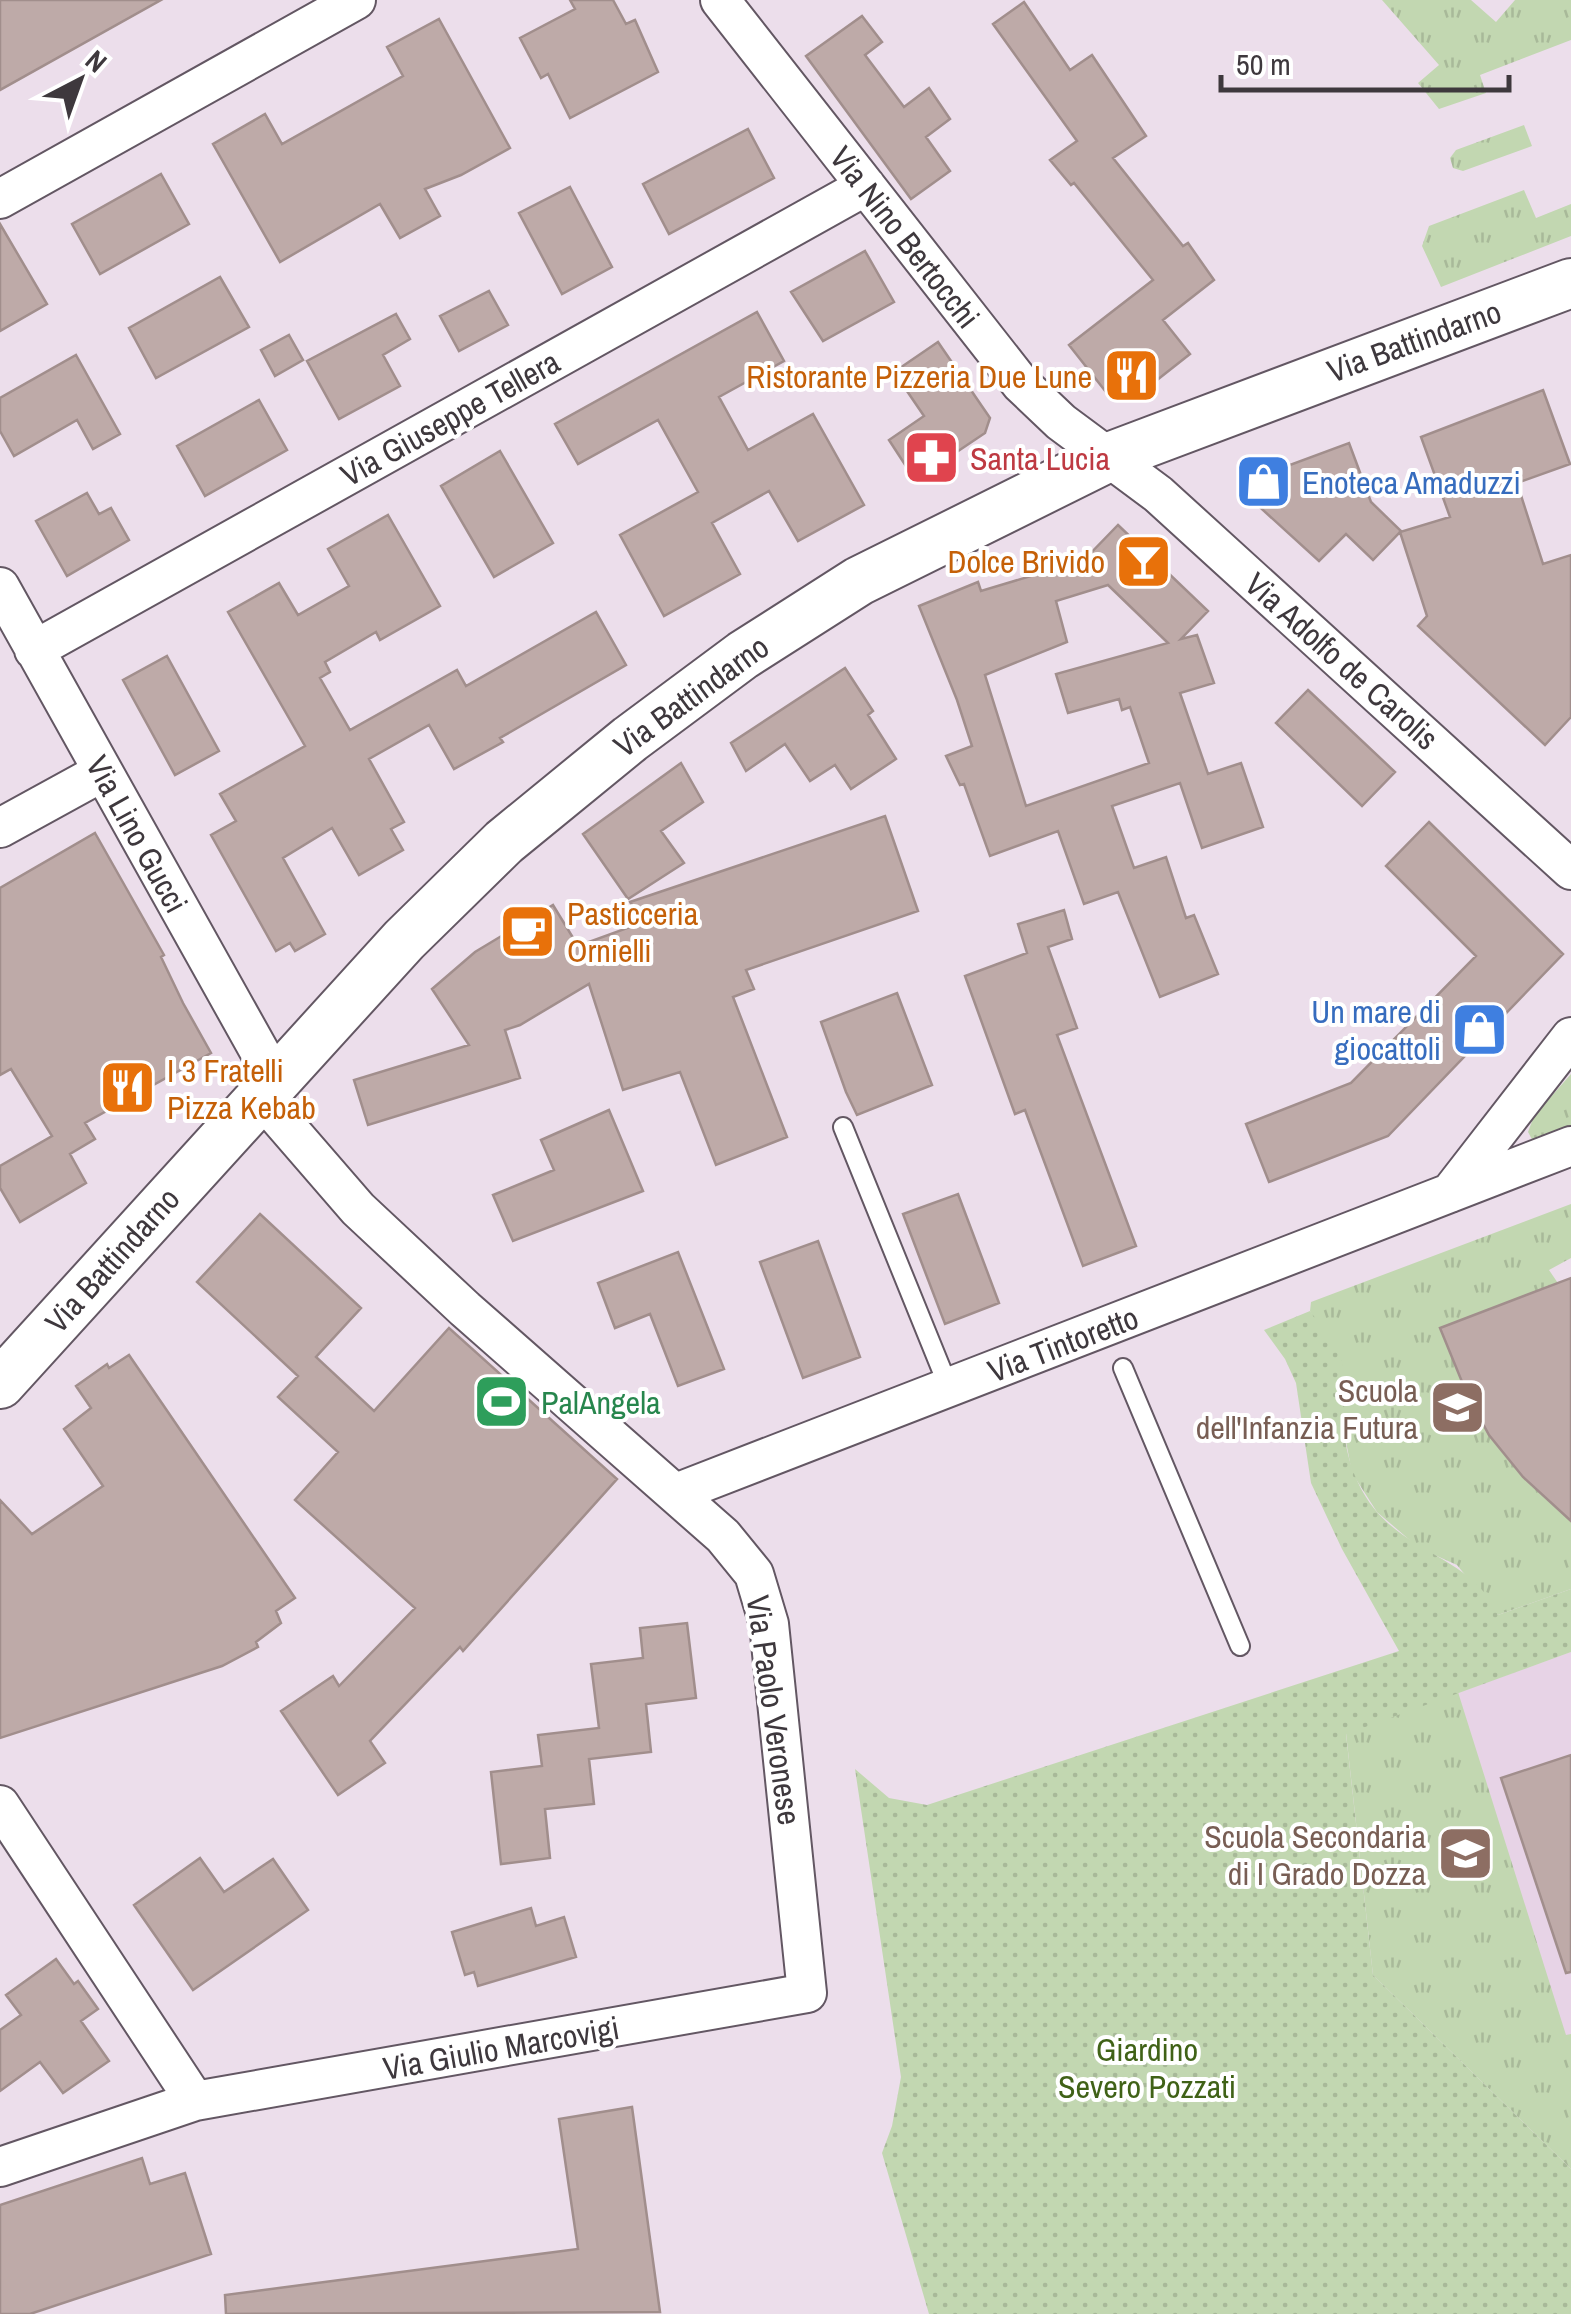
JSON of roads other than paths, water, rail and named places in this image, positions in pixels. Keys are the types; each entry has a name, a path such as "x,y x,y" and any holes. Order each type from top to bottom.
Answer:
{"street":[{"path":"0,199 356,0"},
{"name":"Via Nino Bertocchi","path":"720,0 1022,384 1061,422 1109,457"},
{"name":"Via Giuseppe Tellera","path":"34,650 866,186"},
{"name":"Via Battindarno","path":"0,1384 404,940 504,842 743,655 858,582 1109,457 1571,283"},
{"name":"Via Adolfo de Carolis","path":"1109,457 1158,494 1571,870"},
{"name":"Via Lino Gucci","path":"0,586 269,1089"},
{"path":"0,828 102,772"},
{"path":"1449,1195 1571,1036"},
{"name":"Via Paolo Veronese","path":"269,1089 358,1208 465,1309 676,1493 740,1554 754,1574 769,1624 807,1994"},
{"name":"Via Tintoretto","path":"676,1493 1571,1146"},
{"path":"0,1805 196,2101"},
{"name":"Via Giulio Marcovigi","path":"0,2167 196,2101 807,1994"}],"lane":[{"path":"843,1127 949,1388"},
{"path":"1123,1368 1240,1646"}],"place":[{"name":"Ristorante Pizzeria Due Lune","path":"1131,376"},
{"name":"Santa Lucia","path":"931,458"},
{"name":"Enoteca Amaduzzi","path":"1263,482"},
{"name":"Dolce Brivido","path":"1144,561"},
{"name":"Pasticceria Ornielli","path":"528,931"},
{"name":"Un mare di giocattoli","path":"1480,1029"},
{"name":"I 3 Fratelli Pizza Kebab","path":"128,1088"},
{"name":"PalAngela","path":"502,1402"},
{"name":"Scuola dell'Infanzia Futura","path":"1457,1408"},
{"name":"Scuola Secondaria di I Grado Dozza","path":"1465,1854"}],"park label":[{"name":"Giardino Severo Pozzati","path":"1147,2068"}]}
